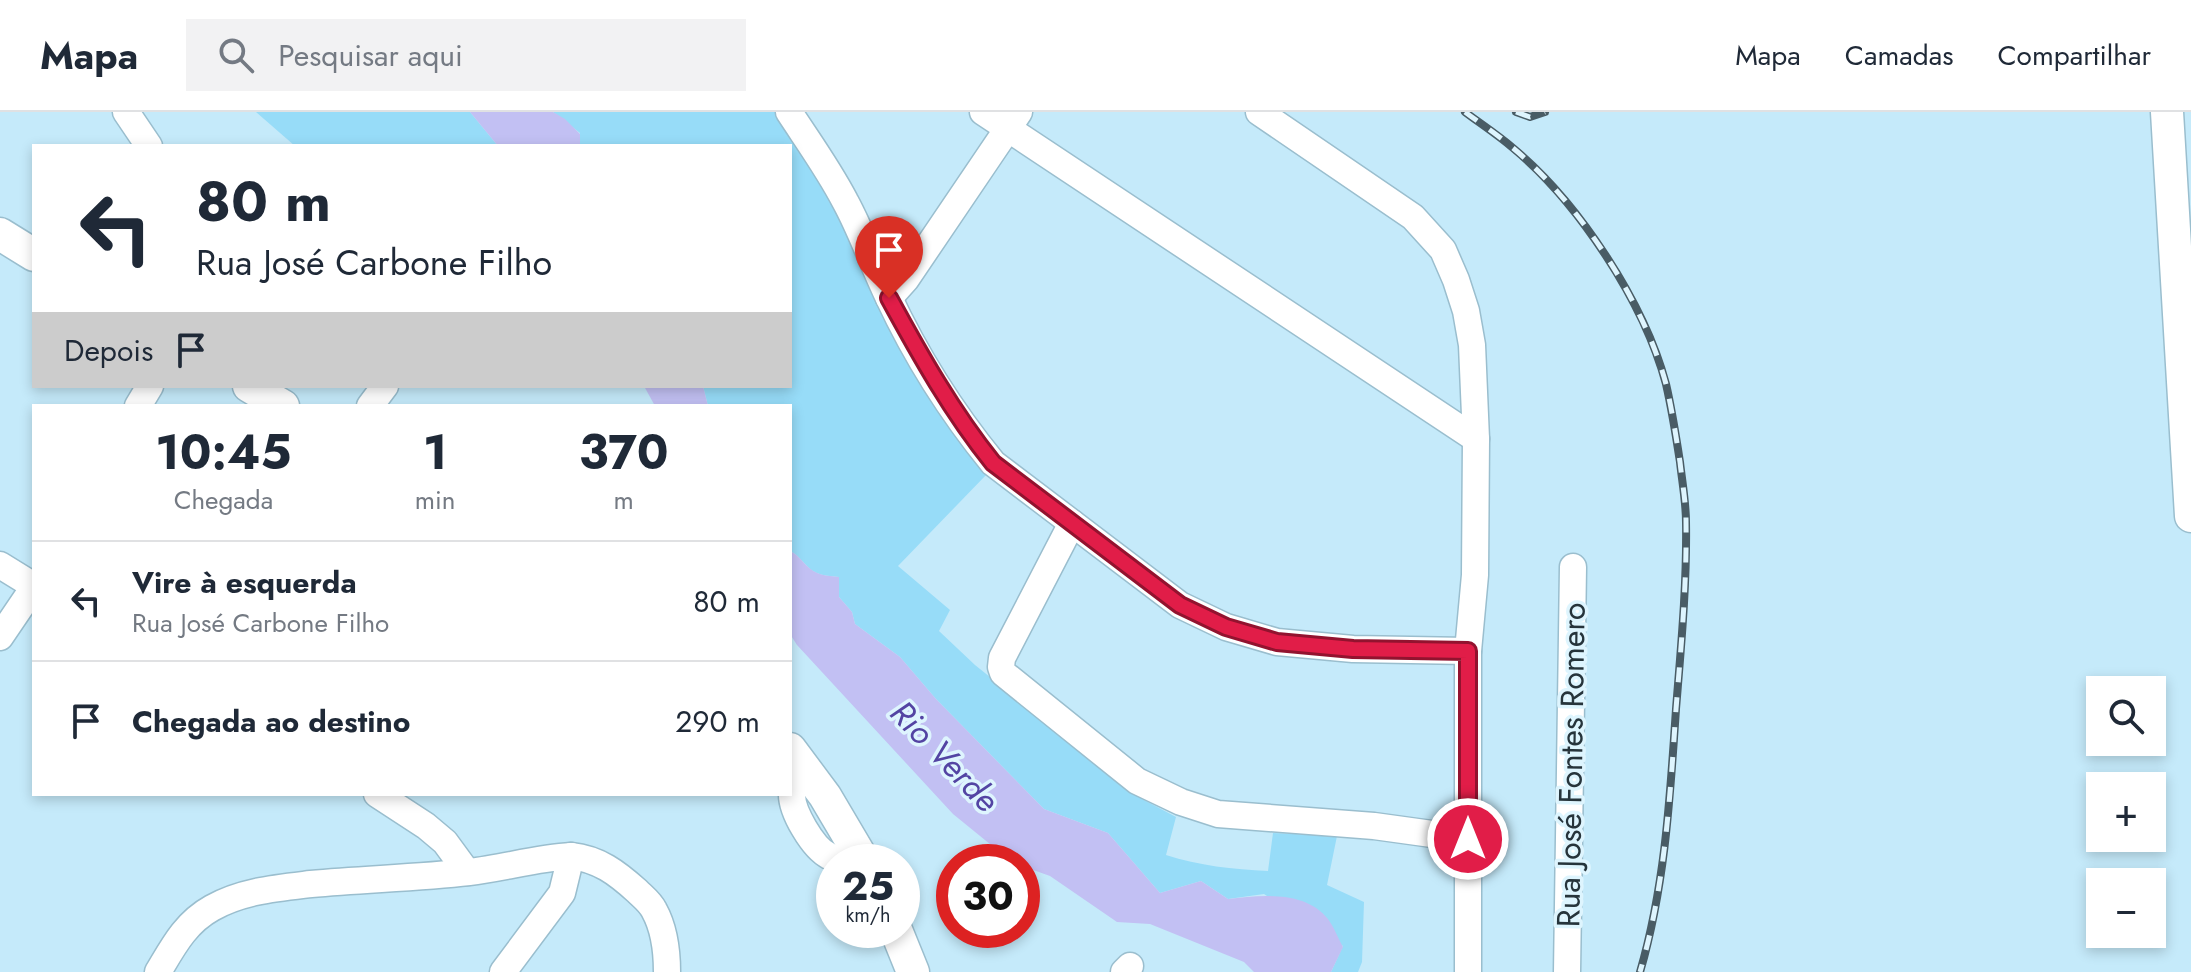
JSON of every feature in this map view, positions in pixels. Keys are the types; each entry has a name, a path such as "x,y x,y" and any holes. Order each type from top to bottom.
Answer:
{"main road":[{"path":"2167,112 2188,399 2191,516"},
{"path":"0,234 32,254"},
{"path":"252,388 280,404"},
{"path":"796,756 825,796 853,844"},
{"path":"903,948 913,972"}],"street":[{"path":"126,112 148,144"},
{"path":"789,112 843,197 889,298 928,368 970,434 993,463 1180,605 1226,627 1277,642 1353,649 1468,651"},
{"path":"983,112 1013,120 1476,439"},
{"path":"1259,112 1413,217 1443,250 1466,311 1472,345 1476,439 1475,575 1468,651 1468,972"},
{"path":"889,298 906,279 1013,120"},
{"path":"1072,523 1002,658 1001,667 1003,673 1137,781 1181,802 1218,814 1374,826 1468,839"},
{"path":"0,565 32,586"},
{"name":"Rua José Fontes Romero","path":"1568,970 1573,567"},
{"path":"0,637 32,590"},
{"path":"796,756 793,805 816,844"},
{"path":"380,796 445,842 467,872"},
{"path":"503,972 562,893 571,856"},
{"path":"158,972 190,923 213,907 251,892 467,872 571,856 603,864 653,906 663,934 667,972"}],"shaded area":[{"path":"256,112 470,112 496,144 293,144"},
{"path":"553,112 780,112 987,474 898,566 950,610 939,631 975,665 1142,799 1176,817 1166,855 1216,866 1268,871 1273,833 1337,836 1327,885 1364,902 1362,962 1358,972 1331,972 1343,946 1264,894 1228,899 1201,881 1160,893 1108,833 1044,809 936,699 900,657 855,624 852,612 839,597 839,577 813,571 792,552 792,404 708,404 704,388 792,388 792,144 580,144 580,133"}],"water":[{"path":"470,112 553,112 580,134 580,144 496,144"},
{"path":"645,388 704,388 708,404 654,404"},
{"name":"Rio Verde","path":"792,552 813,571 839,577 839,597 852,612 855,624 900,657 936,699 1044,809 1108,833 1160,893 1201,881 1228,899 1254,896 1295,899 1307,903 1328,919 1343,947 1331,972 1254,972 1244,962 1150,924 1117,922 1050,876 1040,872 1040,844 990,844 953,814 792,637"}],"railway":[{"path":"1465,112 1538,171 1585,225 1642,320 1666,384 1685,507 1685,592 1665,842 1655,907 1640,972"},
{"path":"1516,112 1530,117 1545,112"}],"route":[{"path":"889,298 928,368 970,434 993,463 1180,605 1226,627 1277,642 1353,649 1468,651 1468,839"}]}
